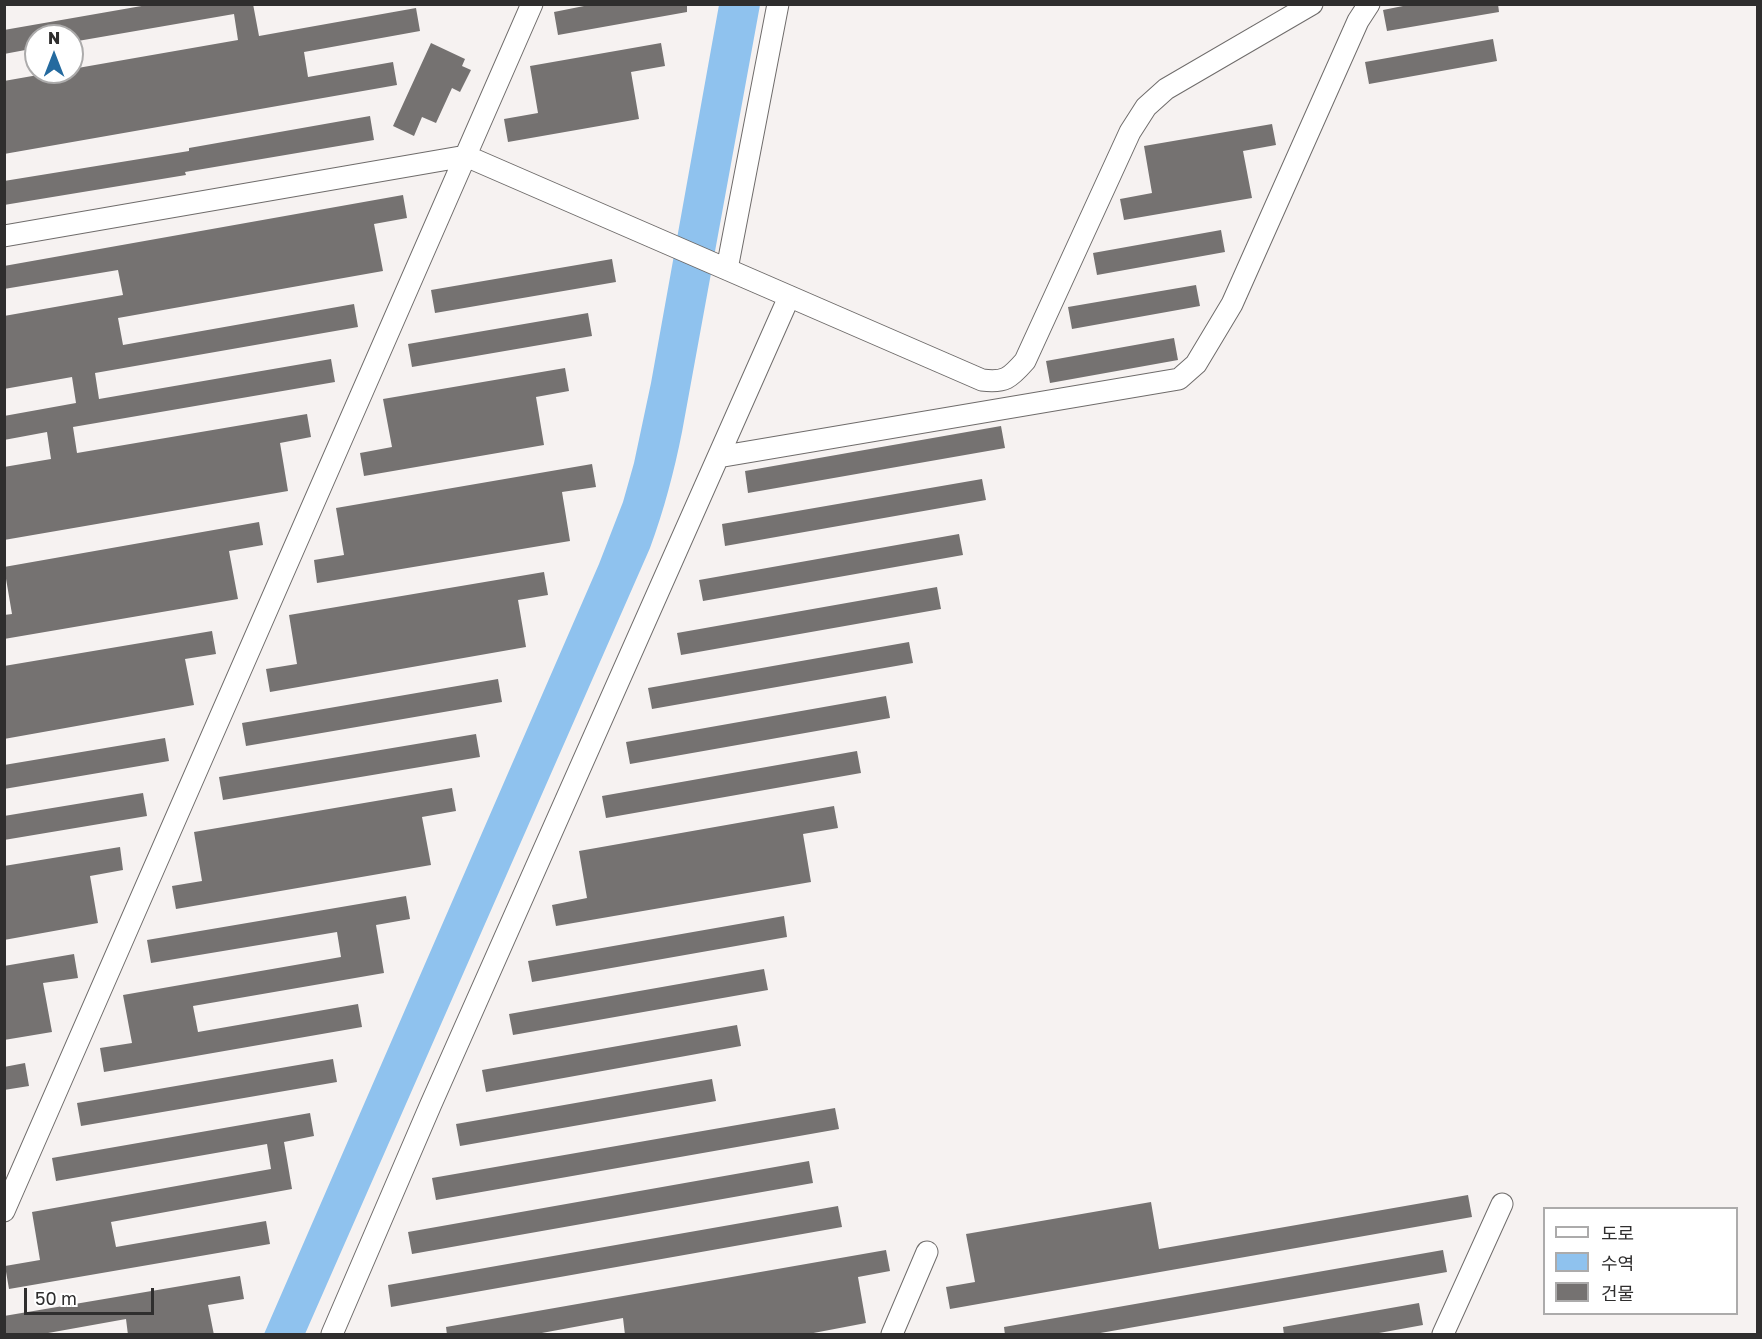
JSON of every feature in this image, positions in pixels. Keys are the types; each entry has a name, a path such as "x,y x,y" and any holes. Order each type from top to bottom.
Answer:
{"lane":[{"path":"4,1211 532,4"},
{"path":"721,266 778,4"},
{"path":"4,236 466,156 982,380 999,382 1012,376 1025,361 1130,132 1146,107 1166,89 1312,4"},
{"path":"718,457 1179,379 1196,364 1232,304 1358,21 1369,4"},
{"path":"332,1335 436,1093 789,297"},
{"path":"1443,1335 1502,1204"},
{"path":"892,1335 927,1252"}],"water":[{"path":"719,5 760,5 682,432 676,462 655,534 305,1334 264,1334 599,564 623,502 651,383"}],"building":[{"path":"153,4 253,4 259,36 416,8 420,31 304,52 308,77 393,62 397,85 4,154 4,81 24,77 24,84 84,84 84,67 238,40 234,14 84,40 84,24 38,24"},
{"path":"594,4 687,4 687,12 558,35 554,12"},
{"path":"1413,4 1498,4 1499,12 1387,31 1383,10"},
{"path":"24,27 24,50 4,54 4,30"},
{"path":"1493,39 1497,61 1369,84 1365,62"},
{"path":"431,43 465,59 462,66 471,70 460,92 452,88 436,123 422,117 414,136 393,126"},
{"path":"661,43 665,66 631,72 639,119 508,142 504,119 538,113 530,66"},
{"path":"370,116 374,140 185,172 186,175 4,205 4,181 189,151 189,148"},
{"path":"1272,124 1276,145 1243,151 1252,198 1124,220 1120,199 1152,193 1144,146"},
{"path":"403,195 407,218 374,224 383,271 118,318 123,345 354,304 358,327 95,373 99,399 331,359 335,382 73,427 77,453 307,414 311,437 280,443 288,491 4,540 4,467 51,459 47,432 4,440 4,416 76,403 72,377 4,389 4,316 123,295 118,270 4,289 4,266"},
{"path":"1221,230 1225,252 1097,275 1093,253"},
{"path":"612,259 616,282 435,313 431,290"},
{"path":"1196,285 1200,306 1072,329 1068,307"},
{"path":"588,313 592,336 412,367 408,344"},
{"path":"1174,338 1178,360 1050,383 1046,361"},
{"path":"565,368 569,391 536,397 544,445 364,476 360,453 392,447 383,399"},
{"path":"1001,426 1005,448 748,493 745,471"},
{"path":"592,464 596,487 562,492 570,541 317,583 314,560 344,555 336,508"},
{"path":"982,479 986,500 725,546 722,524"},
{"path":"259,522 263,545 229,551 238,599 4,639 4,615 12,614 4,567"},
{"path":"959,534 963,555 703,601 699,580"},
{"path":"544,572 548,595 518,600 526,647 270,692 266,669 297,664 289,615"},
{"path":"937,587 941,609 681,655 677,633"},
{"path":"212,631 216,654 185,659 194,705 4,739 4,666"},
{"path":"909,642 913,663 652,709 648,688"},
{"path":"498,679 502,702 246,746 242,723"},
{"path":"886,696 890,718 630,764 626,742"},
{"path":"476,734 480,757 223,800 219,777"},
{"path":"165,738 169,761 4,789 4,765"},
{"path":"857,751 861,773 606,818 602,796"},
{"path":"452,788 456,811 422,817 431,865 176,909 172,886 202,881 194,832"},
{"path":"143,793 147,816 4,840 4,816"},
{"path":"834,806 838,828 803,834 811,882 556,926 552,905 587,898 579,851"},
{"path":"120,847 123,870 90,876 98,923 4,940 4,866"},
{"path":"406,896 410,919 376,925 384,973 193,1006 198,1032 358,1004 362,1027 104,1072 100,1048 132,1043 123,995 341,957 337,932 151,963 147,940"},
{"path":"784,916 787,937 532,982 528,961"},
{"path":"74,954 78,978 43,983 52,1032 4,1040 4,966"},
{"path":"764,969 768,990 513,1035 509,1014"},
{"path":"737,1025 741,1046 486,1092 482,1070"},
{"path":"333,1059 337,1082 81,1126 77,1103"},
{"path":"25,1063 29,1086 4,1090 4,1067"},
{"path":"712,1079 716,1101 460,1146 456,1124"},
{"path":"835,1108 839,1129 436,1200 432,1178"},
{"path":"310,1113 314,1136 284,1142 292,1189 111,1222 116,1247 266,1221 270,1244 9,1289 5,1266 40,1260 32,1212 271,1169 267,1144 56,1181 52,1158"},
{"path":"809,1161 813,1183 412,1254 408,1232"},
{"path":"1468,1195 1472,1217 950,1309 946,1287 975,1282 966,1234 1151,1202 1159,1249"},
{"path":"838,1206 842,1227 391,1307 388,1285"},
{"path":"886,1250 890,1271 858,1277 866,1323 803,1335 625,1335 623,1318 531,1335 447,1335 446,1327"},
{"path":"1443,1250 1447,1272 1089,1335 1005,1335 1004,1327"},
{"path":"240,1276 244,1299 208,1305 214,1335 128,1335 126,1319 37,1335 4,1335 4,1316"},
{"path":"1419,1303 1423,1325 1368,1335 1284,1335 1283,1327"}]}
